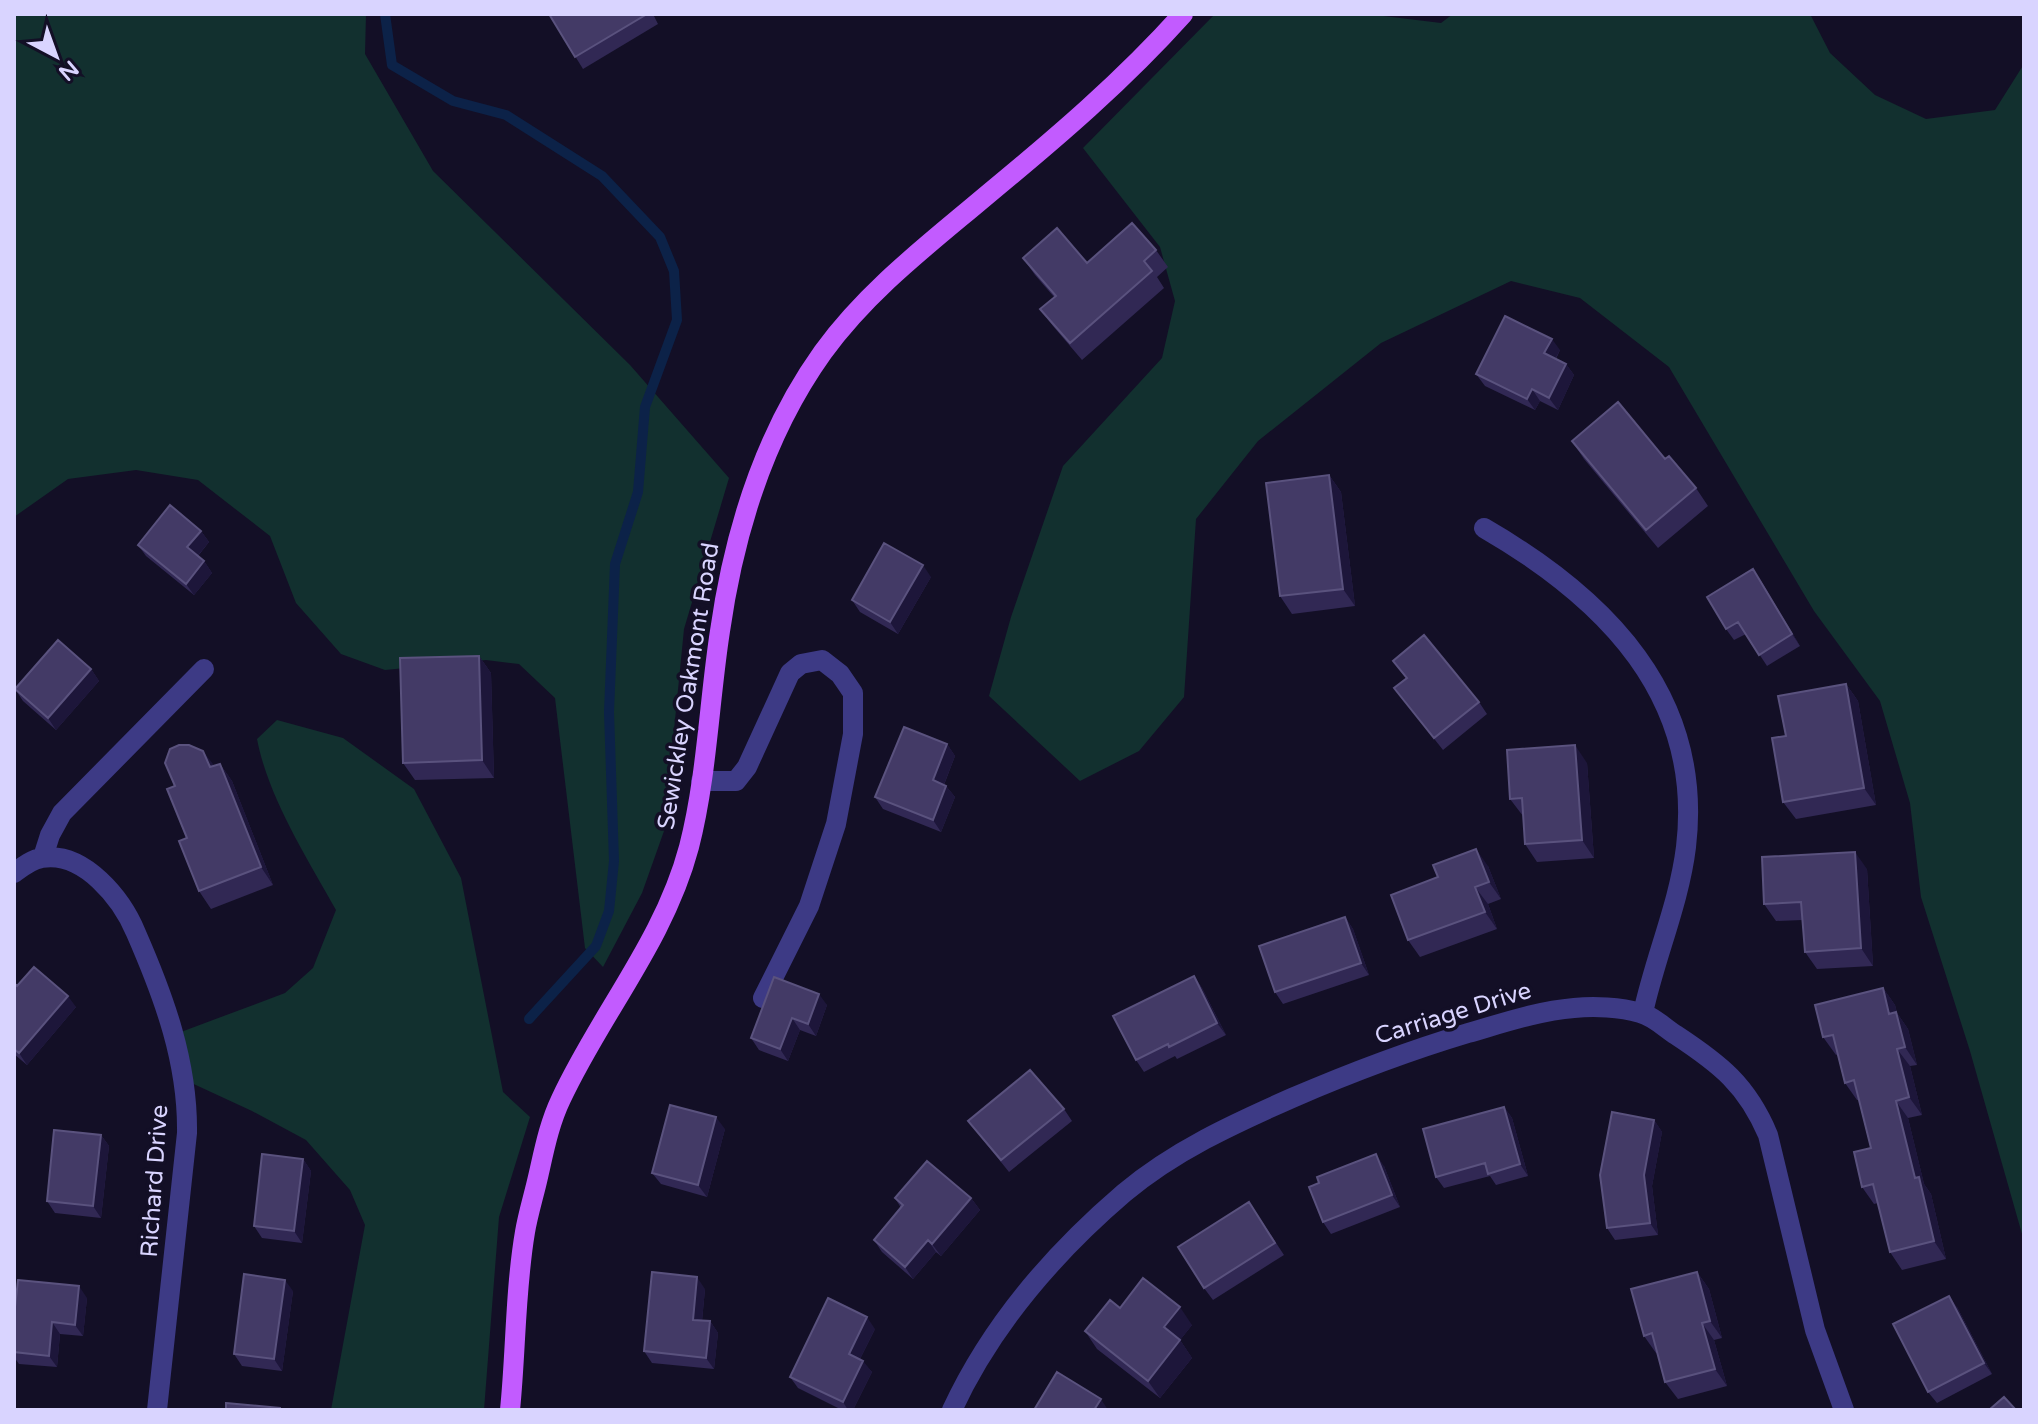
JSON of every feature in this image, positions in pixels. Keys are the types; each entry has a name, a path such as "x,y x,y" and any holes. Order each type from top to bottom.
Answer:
{"main road":[{"name":"Sewickley Oakmont Road","path":"510,1410 525,1231 548,1134 559,1102 580,1061 662,921 688,850 701,781 720,629 738,541 763,463 781,424 822,353 879,287 1067,128 1134,66 1183,14"}],"street":[{"path":"1484,528 1555,572 1624,638 1669,709 1684,760 1689,801 1686,847 1678,891 1643,1013"},
{"path":"701,781 736,781 747,767 790,673 801,664 822,660 840,674 853,693 853,734 836,824 809,906 763,998"},
{"path":"14,873 43,857 62,813 204,669"},
{"name":"Richard Drive","path":"43,857 83,867 120,901 149,963 180,1055 188,1104 187,1133 157,1410"},
{"name":"Carriage Drive","path":"952,1410 970,1373 1039,1278 1125,1193 1166,1162 1204,1139 1374,1064 1504,1022 1576,1007 1643,1013 1718,1064 1737,1082 1757,1109 1768,1135 1815,1330 1844,1410"}],"green space":[{"path":"14,14 366,14 365,54 433,171 630,365 729,478 684,629 664,831 642,893 603,967 585,948 555,698 519,664 486,660 385,670 341,654 296,603 270,536 198,480 136,470 68,479 14,517"},
{"path":"1215,14 1367,14 1441,23 1453,14 1810,14 1830,53 1875,95 1926,119 1995,110 2024,64 2024,1241 1970,1051 1921,897 1910,803 1880,701 1814,611 1669,367 1580,298 1511,281 1381,343 1258,441 1196,519 1184,697 1139,751 1080,781 989,696 1011,617 1063,466 1162,358 1175,301 1160,247 1083,148"},
{"path":"277,720 343,738 414,789 461,878 503,1092 530,1117 499,1217 484,1410 331,1410 365,1225 350,1190 306,1140 185,1080 173,1035 285,993 313,968 336,910 279,805 262,761 257,739"}],"building":[{"path":"549,14 647,14 575,57"},
{"path":"1132,223 1156,250 1144,261 1152,271 1070,343 1040,309 1056,296 1023,258 1057,228 1087,263"},
{"path":"1505,316 1552,339 1544,353 1566,364 1549,398 1532,389 1527,399 1476,374"},
{"path":"1618,402 1665,459 1669,456 1696,488 1646,530 1572,441"},
{"path":"1329,475 1343,589 1280,596 1266,483"},
{"path":"170,505 201,531 187,547 204,561 186,584 138,545"},
{"path":"884,543 923,565 890,622 852,600"},
{"path":"1753,569 1792,634 1759,655 1738,622 1726,629 1707,597"},
{"path":"1424,635 1479,702 1434,738 1394,688 1407,678 1393,661"},
{"path":"58,640 91,669 48,718 15,689"},
{"path":"479,656 482,760 403,763 400,658"},
{"path":"1846,684 1864,788 1783,802 1772,738 1786,736 1778,696"},
{"path":"904,727 947,744 933,780 946,786 933,820 875,797"},
{"path":"189,745 203,751 210,767 220,764 261,867 199,891 179,841 187,838 167,789 175,786 165,763 170,749"},
{"path":"1575,745 1582,840 1525,844 1522,798 1510,799 1507,750"},
{"path":"1476,849 1489,882 1475,887 1485,912 1408,940 1391,895 1438,877 1433,865"},
{"path":"1855,852 1861,948 1805,952 1801,902 1764,904 1762,857"},
{"path":"1345,917 1361,963 1275,992 1259,946"},
{"path":"34,967 68,996 19,1053 14,1049 14,983 17,986"},
{"path":"1194,976 1217,1023 1136,1060 1113,1016"},
{"path":"774,977 819,994 808,1024 792,1018 780,1049 751,1038"},
{"path":"1883,988 1889,1014 1896,1012 1905,1047 1897,1049 1909,1097 1896,1101 1934,1241 1890,1252 1873,1184 1862,1187 1854,1152 1871,1148 1854,1080 1845,1083 1833,1035 1823,1037 1815,1005"},
{"path":"1030,1070 1064,1109 1001,1160 968,1121"},
{"path":"670,1105 716,1117 698,1185 652,1173"},
{"path":"1504,1107 1520,1164 1488,1174 1485,1163 1436,1177 1423,1129"},
{"path":"1612,1112 1654,1120 1644,1175 1650,1223 1607,1228 1600,1175"},
{"path":"54,1130 101,1135 93,1206 47,1201"},
{"path":"262,1154 303,1159 294,1231 254,1226"},
{"path":"1376,1154 1392,1195 1323,1222 1309,1187 1319,1183 1317,1177"},
{"path":"927,1161 971,1198 932,1244 928,1240 905,1267 874,1240 903,1205 895,1198"},
{"path":"1249,1202 1275,1243 1204,1288 1178,1247"},
{"path":"652,1272 697,1277 693,1320 710,1321 706,1358 644,1351"},
{"path":"1697,1272 1710,1321 1702,1323 1715,1369 1665,1382 1652,1333 1644,1336 1631,1289"},
{"path":"244,1274 285,1280 274,1359 234,1354"},
{"path":"1143,1278 1180,1307 1164,1327 1180,1340 1148,1381 1085,1331 1110,1300 1120,1308"},
{"path":"18,1280 79,1286 75,1325 52,1322 49,1356 14,1352"},
{"path":"1949,1296 1984,1363 1928,1392 1893,1324"},
{"path":"828,1298 867,1317 849,1354 863,1361 843,1402 790,1377"},
{"path":"1057,1372 1101,1399 1094,1410 1034,1410"},
{"path":"2004,1397 2016,1410 1989,1410"},
{"path":"226,1403 280,1408 280,1410 226,1410"}],"waterway":[{"path":"385,14 392,65 453,101 506,115 602,176 660,237 674,271 677,320 645,407 638,492 615,564 609,712 614,861 609,911 596,946 529,1019"}]}
